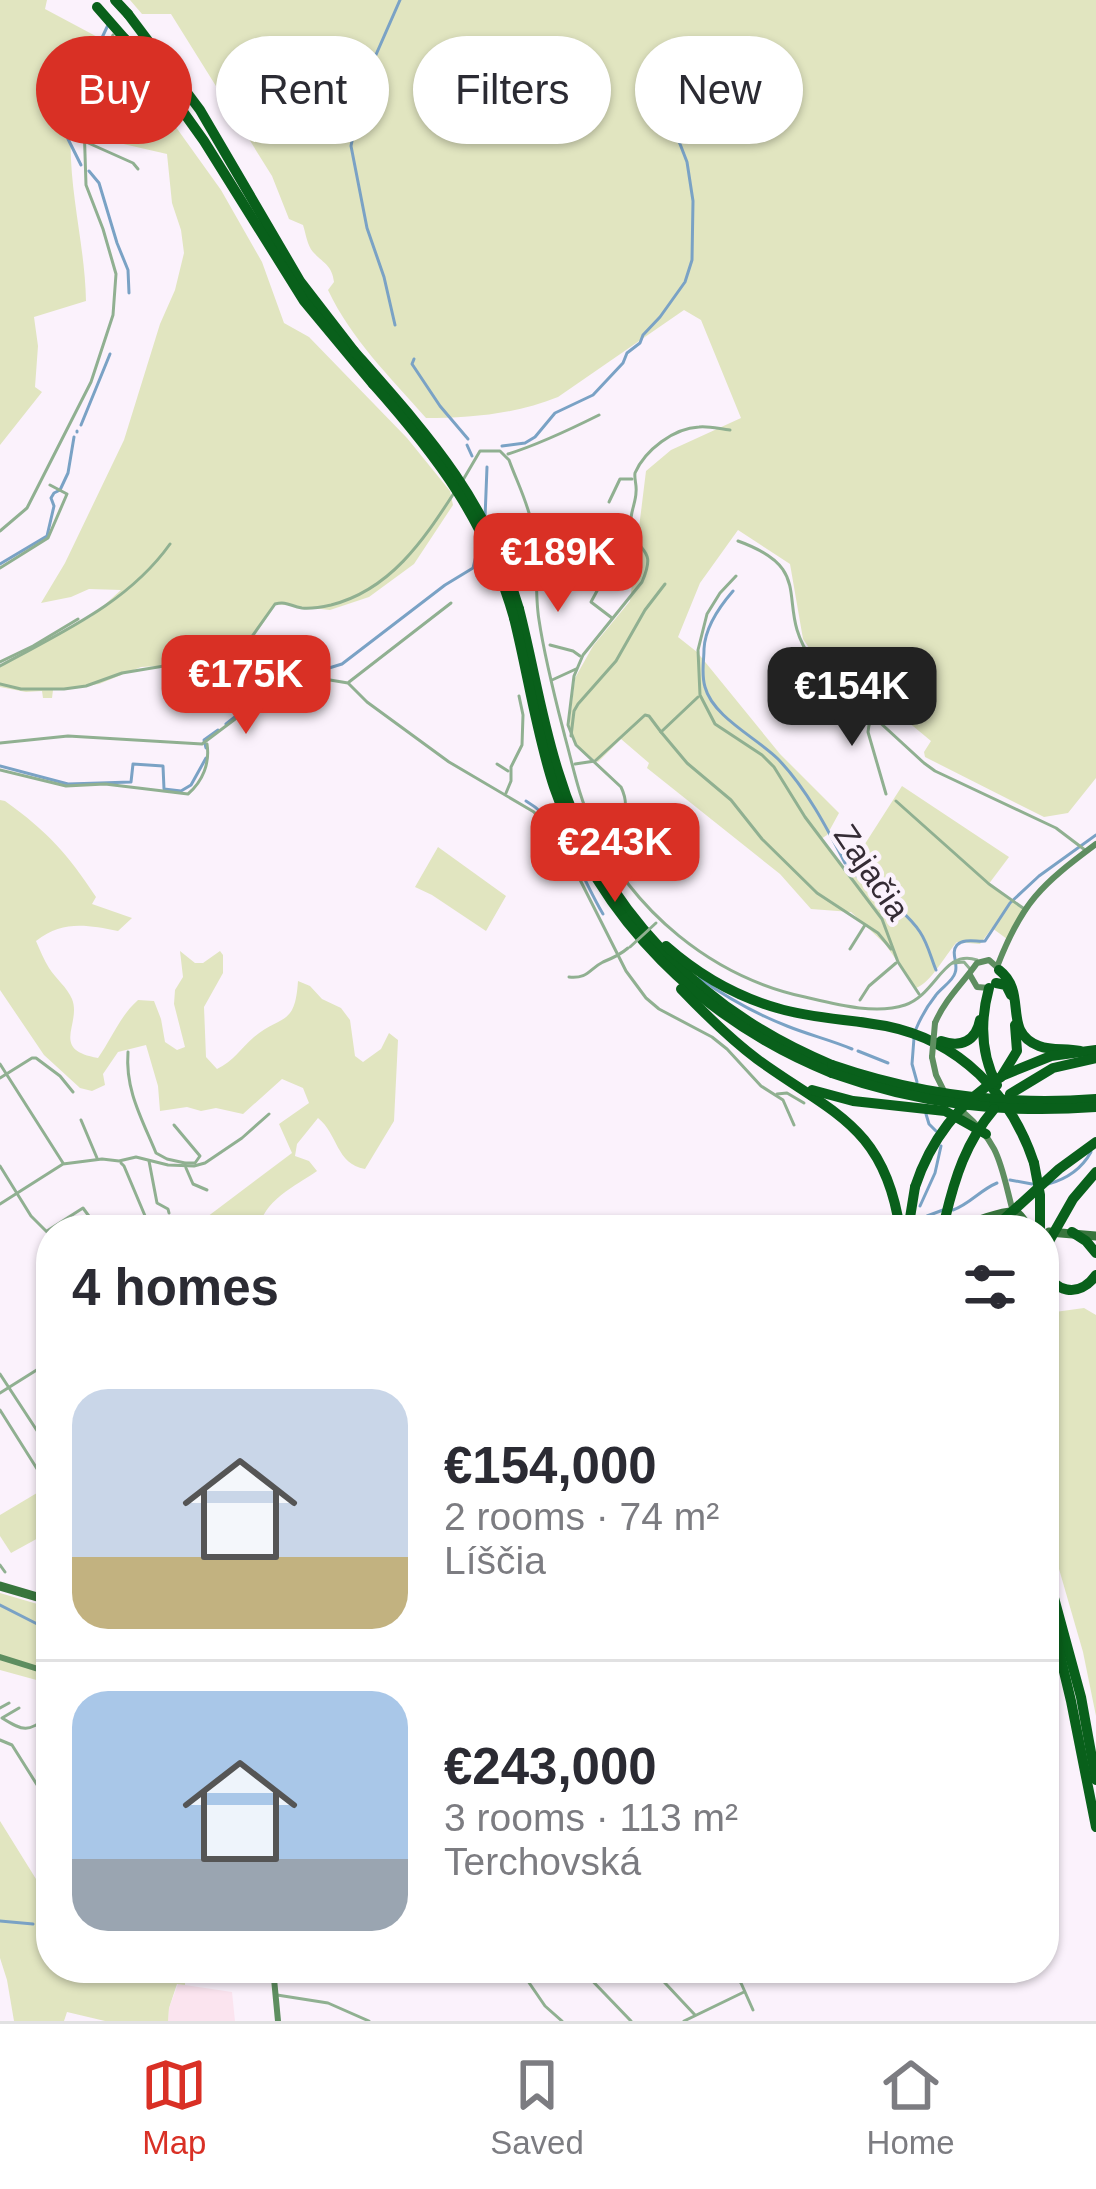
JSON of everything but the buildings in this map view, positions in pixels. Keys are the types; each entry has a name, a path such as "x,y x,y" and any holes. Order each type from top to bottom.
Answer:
{"highway":[{"path":"93,4 204,141 304,301 423,441 461,494 517,614 546,760 567,821 600,884 661,967 723,1030 846,1119 866,1141 889,1181 899,1215"},
{"path":"121,4 200,110 300,281 464,484 497,546 563,788 590,851 625,906 659,948 710,995 777,1040 832,1069"},
{"path":"625,906 682,959 733,992 796,1013 960,1044 979,1027 985,978"},
{"path":"649,949 701,999 746,1031 784,1052 832,1069 953,1096 1096,1103"},
{"path":"985,978 1012,983 1017,1021 1028,1040 1041,1047 1096,1054"},
{"path":"985,978 1010,991 1018,1042 1001,1077"},
{"path":"985,978 985,1054 1034,1163 1042,1215"},
{"path":"915,1034 965,1061 1008,1099"},
{"path":"908,1215 934,1143 969,1100 1001,1077 1039,1059 1080,1051"},
{"path":"945,1215 970,1143 990,1113 1053,1068 1096,1054"},
{"path":"788,1079 853,1102 952,1113 986,1134"},
{"path":"1009,1215 1096,1142"},
{"path":"1059,1216 1096,1172"},
{"path":"1072,1232 1096,1253"},
{"path":"1059,1288 1083,1288 1096,1275"},
{"path":"1059,1616 1081,1697 1096,1780"},
{"path":"1059,1651 1096,1827"}],"main road":[{"path":"1005,1214 998,1154 939,1082 932,1057 935,1023 952,994 985,978 1040,889 1082,848 1096,844"},
{"path":"984,961 997,956 1008,940"},
{"path":"984,961 985,978"},
{"path":"984,961 985,978"},
{"path":"1001,1215 1013,1215"},
{"path":"1059,1233 1096,1236"},
{"path":"0,1586 36,1597"},
{"path":"0,1657 36,1668"},
{"path":"275,1983 278,2021"}],"street":[{"path":"112,36 116,26"},
{"path":"0,531 27,508 92,382 112,315 116,274 88,192 84,144"},
{"path":"90,144 138,169"},
{"path":"0,684 86,686 122,673 182,663 248,642 276,604 326,607 367,590 387,579 427,536 480,451 492,449 506,455 548,442 599,415"},
{"path":"600,841 621,823 627,806 621,787 571,738 568,724 574,676 582,657 646,572 646,550 632,528 639,464 674,434 703,426 730,430"},
{"path":"506,455 534,532 538,613 550,681 590,820 618,871 658,922 739,974 783,991 880,1009 900,1007 921,997 952,963 984,961"},
{"path":"609,502 620,479 634,480"},
{"path":"0,568 48,538 68,494 50,485"},
{"path":"614,619 591,602 632,528"},
{"path":"738,541 762,549 783,566 802,646 875,719 935,771 1057,827 1082,848"},
{"path":"0,664 91,618 140,580 170,544"},
{"path":"661,732 700,695 698,650 707,614 736,576"},
{"path":"571,738 578,704 616,661 665,584"},
{"path":"590,589 597,592"},
{"path":"348,683 451,603"},
{"path":"0,664 78,619"},
{"path":"550,645 582,657"},
{"path":"550,681 577,668"},
{"path":"0,742 68,736 205,743 267,695 292,683 318,678 348,683 436,752 534,812 566,852 626,970 646,998 727,1049 761,1085 783,1100 794,1125"},
{"name":"Zajačia","path":"700,695 715,724 774,767 882,919 892,950 921,997"},
{"path":"506,795 522,746 519,696"},
{"path":"572,764 595,761 649,716 687,763 730,800 762,839 818,892 878,933 892,950"},
{"path":"875,719 868,732 886,794"},
{"path":"0,770 66,786 105,784 184,795 191,793 208,764 205,743"},
{"path":"497,764 510,772"},
{"name":"Zajačia","path":"896,801 967,866 1024,909"},
{"path":"569,977 586,976 619,956 658,922"},
{"path":"850,949 865,925"},
{"path":"960,960 985,978"},
{"name":"Zajačia","path":"860,1000 898,962"},
{"path":"128,1052 130,1092 156,1153 185,1165 195,1163 200,1156 174,1125"},
{"path":"0,1078 36,1058 73,1092"},
{"path":"0,1064 64,1164"},
{"path":"776,1094 787,1093 805,1103"},
{"path":"0,1204 64,1164 123,1163 136,1157 168,1166 205,1163 269,1114"},
{"path":"81,1120 98,1160"},
{"path":"149,1160 157,1203 169,1213"},
{"path":"123,1163 146,1215"},
{"path":"185,1165 194,1184 207,1190"},
{"path":"0,1166 36,1221"},
{"path":"0,1393 36,1370"},
{"path":"0,1374 36,1428"},
{"path":"0,1410 36,1466"},
{"path":"0,1564 5,1572"},
{"path":"0,1708 9,1703"},
{"path":"1,1717 19,1708"},
{"path":"1,1717 18,1728 36,1726"},
{"path":"0,1740 12,1745 36,1784"},
{"path":"529,1983 562,2021"},
{"path":"594,1983 631,2021"},
{"path":"665,1983 695,2015"},
{"path":"741,1983 754,2010"},
{"path":"276,1994 328,2003 369,2021"},
{"path":"685,2021 745,1995"}],"shaded area":[{"path":"178,1984 232,1992 235,2021 168,2021"}],"green space":[{"path":"0,0 47,0 45,9 96,36 36,36 36,144 71,144 86,301 34,317 35,387 42,392 0,445"},
{"path":"130,0 1096,0 1096,778 1068,813 1044,817 925,757 931,741 884,702 875,714 818,661 803,639 790,564 738,530 700,583 678,637 697,652 780,754 839,813 821,839 847,872 902,786 1009,857 988,885 1028,911 1007,939 992,928 980,944 957,942 916,988 885,944 851,912 811,909 780,874 647,768 649,763 621,739 598,762 574,739 569,728 575,678 593,646 630,601 646,471 671,450 741,418 701,320 684,310 558,397 542,403 493,414 426,418 348,325 328,290 334,282 331,272 311,249 303,225 289,219 272,176 252,144 389,144 389,36 216,36 216,86 192,48 192,36 185,36 171,14 142,14"},
{"path":"123,144 188,144 262,262 284,323 309,337 407,438 450,491 453,505 414,564 369,597 330,610 276,604 253,638 231,648 176,665 141,667 99,684 53,690 52,698 43,698 42,691 0,687 0,666 91,617 121,590 89,589 41,603 124,440 175,290 184,253 167,154"},
{"path":"0,800 66,855 96,897 92,904 132,918 118,931 66,927 36,941 72,999 70,1035 75,1049 98,1058 138,1000 154,1001 165,1042 177,1050 185,1047 174,1004 183,977 180,951 195,963 203,963 220,951 223,973 204,1007 206,1057 217,1069 290,1013 298,981 341,1008 350,1020 355,1056 363,1062 381,1049 389,1033 398,1040 394,1121 365,1169 348,1161 318,1118 297,1144 295,1156 309,1161 317,1171 290,1188 264,1215 210,1215 292,1153 279,1124 309,1103 303,1088 282,1079 243,1114 216,1108 160,1111 146,1045 118,1052 103,1074 105,1085 92,1091 80,1088 44,1055 0,990"},
{"path":"438,847 506,896 486,931 415,887"},
{"path":"1084,1308 1096,1315 1096,1716 1059,1569 1059,1311"},
{"path":"36,1494 36,1539 11,1553 0,1536 0,1515"},
{"path":"0,1593 36,1604 36,1680 0,1670"},
{"path":"0,1821 36,1879 36,1983 185,1983 185,1985 177,1984 168,2021 105,2021 67,2012 64,2021 14,2021 0,1958"}],"waterway":[{"path":"395,325 367,228 351,146 364,82 400,0"},
{"path":"81,165 64,118 108,25"},
{"path":"502,446 525,443 555,413 593,395 640,343 685,282 692,260 693,201 680,144"},
{"path":"89,171 99,183 128,270 129,293"},
{"path":"81,425 110,354"},
{"path":"414,359 412,364 440,406 468,439"},
{"path":"0,564 47,536 54,506 51,498 68,473 74,437"},
{"path":"467,445 472,456"},
{"path":"485,518 487,467"},
{"path":"226,724 266,692 342,664 473,568 480,539"},
{"path":"733,591 707,633 705,687 717,708 788,770 845,863"},
{"path":"206,748 204,740 218,730"},
{"path":"0,766 68,784 131,782 133,764 163,766 164,789 181,791 191,785 206,758"},
{"path":"526,801 562,837 603,914"},
{"path":"916,1029 933,999 954,976 957,945 985,941 1010,903 1096,835"},
{"path":"847,866 850,869"},
{"path":"851,871 913,923 936,970"},
{"path":"699,978 764,1016 852,1049"},
{"path":"914,1038 912,1064 917,1082"},
{"path":"858,1051 888,1063"},
{"path":"926,1114 936,1131"},
{"path":"920,1206 941,1146"},
{"path":"1048,1184 1073,1173 1091,1152"},
{"path":"1010,1180 1032,1184"},
{"path":"953,1210 997,1183"},
{"path":"930,1215 943,1210"},
{"path":"0,1605 36,1623"},
{"path":"0,1921 33,1924"}]}
